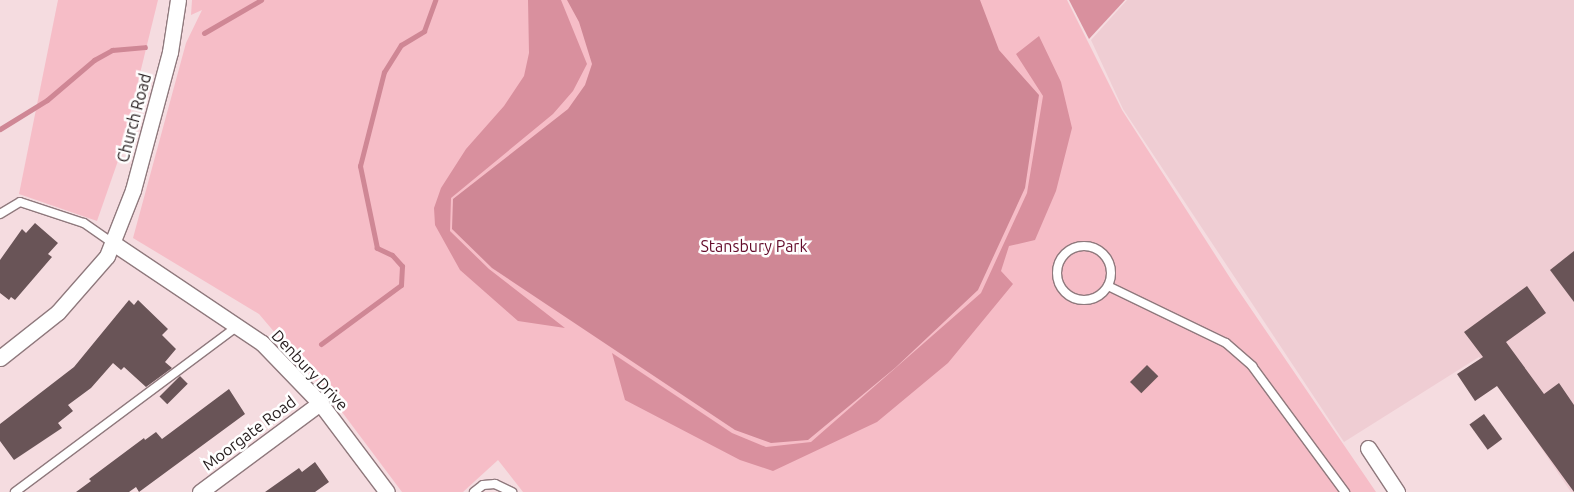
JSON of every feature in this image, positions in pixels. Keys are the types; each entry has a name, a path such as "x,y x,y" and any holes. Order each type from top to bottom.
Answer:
{"street":[{"name":"Church Road","path":"0,358 30,336 75,294 113,243 133,190 170,52 178,0"},
{"name":"Denbury Drive","path":"113,243 239,325 277,357 320,403 386,492"},
{"name":"Moorgate Road","path":"200,492 320,403"},
{"path":"1368,448 1398,492"}],"lane":[{"path":"0,214 20,202 84,223 113,243"},
{"path":"1087,246 1098,250 1106,258 1110,269 1108,286 1090,300 1068,295 1060,286 1058,275 1062,258 1075,248 1087,246"},
{"path":"1108,286 1226,343 1252,366 1345,492"},
{"path":"15,492 239,325"},
{"path":"474,492 483,486 495,484 512,492"}],"shaded area":[{"path":"528,0 561,0 587,64 573,91 553,114 451,198 450,231 489,269 565,328 518,321 460,270 435,225 434,208 441,188 466,149 504,106 524,76 529,53"},
{"path":"567,0 980,0 999,50 1039,95 1025,188 978,290 895,368 808,440 771,443 735,430 492,268 452,229 453,199 568,109 585,85 592,64 579,22"},
{"path":"1069,0 1125,0 1089,39"},
{"path":"1127,0 1574,0 1574,492 1571,492 1479,357 1344,442 1123,109 1091,40"},
{"path":"1039,36 1061,82 1072,128 1056,191 1035,240 1009,246 1001,271 1013,284 948,363 877,422 773,471 740,460 625,400 612,353 732,433 766,447 811,442 981,293 1027,193 1043,96 1016,54"}],"green space":[{"path":"58,0 158,0 120,155 97,221 19,194"},
{"name":"Stansbury Park","path":"192,0 1067,0 1122,110 1234,284 1376,492 523,492 498,460 463,492 402,492 342,412 259,314 133,238 186,43 202,10 191,15"}],"building":[{"path":"35,223 58,243 48,254 52,257 15,300 11,297 9,300 0,293 0,260 22,229 26,233"},
{"path":"1574,251 1574,302 1550,270"},
{"path":"1527,286 1546,313 1506,342 1544,394 1559,383 1574,405 1574,492 1497,386 1475,401 1457,374 1483,357 1464,332"},
{"path":"129,300 134,305 138,300 168,329 162,335 176,349 165,362 172,368 146,387 124,367 121,370 113,363 91,388 68,405 73,411 58,423 62,428 14,460 0,441 0,424 74,367"},
{"path":"1147,365 1158,376 1141,393 1130,382"},
{"path":"180,376 188,384 167,404 159,397"},
{"path":"229,389 245,414 139,492 136,487 129,492 76,492 91,481 89,479 144,438 145,440 156,432 162,439"},
{"path":"1484,414 1502,439 1488,450 1469,425"},
{"path":"315,462 329,482 315,492 265,492 299,468 302,472"}],"waterway":[{"path":"204,33 261,0"},
{"path":"321,344 401,285 402,266 392,255 377,248 360,166 384,72 401,45 424,31 435,0"},
{"path":"0,129 47,100 94,60 112,50 145,47"}]}
